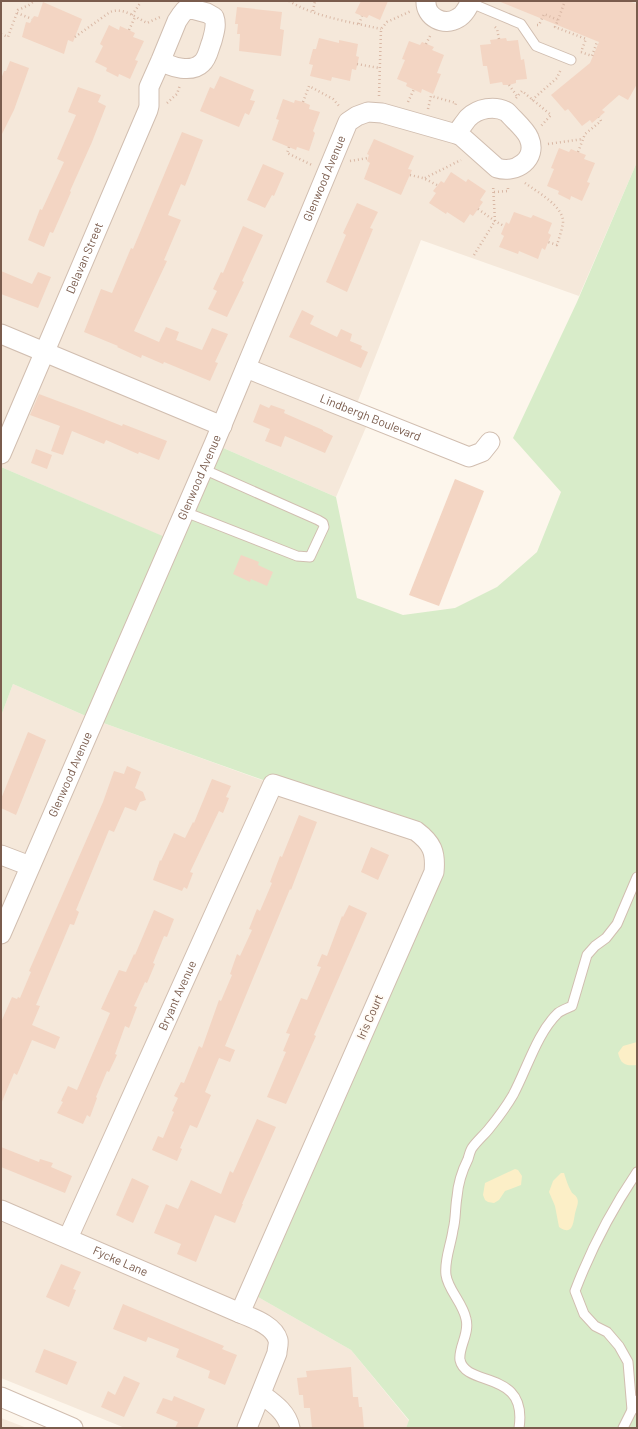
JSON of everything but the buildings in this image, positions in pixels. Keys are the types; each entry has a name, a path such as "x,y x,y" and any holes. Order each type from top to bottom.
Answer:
{"street":[{"path":"426,1 426,9 431,16 446,21 456,20 460,17 471,2"},
{"name":"Delavan Street","path":"1,454 148,110 149,87 161,60"},
{"name":"Glenwood Avenue","path":"1,934 222,426 348,122 357,116 368,112 382,113 456,134"},
{"path":"1,334 222,426"},
{"name":"Lindbergh Boulevard","path":"246,368 469,457 482,452 490,442"},
{"name":"Bryant Avenue","path":"68,1238 273,784 306,795"},
{"name":"Iris Court","path":"240,1313 434,872 435,860 432,848 425,838 416,831 306,795"},
{"path":"1,855 30,866"},
{"name":"Fycke Lane","path":"1,1210 261,1322 272,1330 278,1340 277,1353 261,1394"},
{"path":"247,1428 261,1394 279,1408 289,1422 290,1428"},
{"path":"1,1397 73,1428"}],"lane":[{"path":"471,2 521,24 536,46 571,59"},
{"path":"185,512 297,556 305,557 310,557 324,527 323,523 318,520 203,469"},
{"path":"519,1428 519,1408 513,1395 506,1388 472,1373 464,1367 460,1359 467,1333 467,1319 462,1306 446,1276 446,1262 454,1230 457,1195 462,1173 472,1148 500,1114 512,1096 541,1037 559,1012 572,1006 587,955 595,946 606,938 617,924 637,877"},
{"path":"632,1410 628,1362 619,1346 607,1332 596,1326 584,1314 575,1291 586,1263 600,1235 637,1172"},
{"path":"623,1428 637,1400"}],"path":[{"path":"1,34 8,37 18,10 29,6 34,1"},
{"path":"289,1 299,7 312,11 381,29"},
{"path":"312,11 315,1"},
{"path":"532,100 557,78 571,59 581,52 586,39 555,27 565,1"},
{"path":"129,30 133,16 141,2"},
{"path":"75,37 113,11 119,10 147,23 166,15"},
{"path":"17,13 32,19"},
{"path":"535,21 539,25 544,14 558,20"},
{"path":"359,24 362,16"},
{"path":"494,27 497,29 499,39"},
{"path":"581,52 592,56 597,42"},
{"path":"357,64 379,68"},
{"path":"509,85 517,96"},
{"path":"303,102 309,86 333,99 345,112"},
{"path":"407,105 414,90"},
{"path":"578,152 587,133 602,121 599,117"},
{"path":"541,145 584,139"},
{"path":"289,147 287,153 317,168"},
{"path":"348,161 368,158"},
{"path":"425,178 464,158"},
{"path":"410,175 425,178 437,186"},
{"path":"474,255 495,221 493,179"},
{"path":"521,180 557,207 562,216 563,225 557,245 548,242"},
{"path":"478,209 504,226"}],"shaded area":[{"path":"1,1 637,1 637,162 579,296 421,240 354,411 370,418 336,497 214,444 173,541 1,467"},
{"path":"13,684 95,720 273,784 416,831 435,860 249,1292 351,1350 409,1421 406,1428 257,1428 260,1395 236,1428 125,1428 1,1378 1,716"},
{"path":"1,1418 27,1428 1,1428"}],"green space":[{"path":"637,162 637,1428 406,1428 409,1420 351,1350 249,1292 434,872 425,838 95,720 13,684 1,716 1,467 172,540 214,444 336,497 357,598 403,615 455,608 497,587 537,552 561,492 513,438 577,302"}],"sand":[{"path":"637,1042 637,1065 624,1064 618,1053 623,1046"},
{"path":"515,1169 518,1170 522,1176 521,1185 505,1191 499,1200 494,1203 485,1200 483,1195 485,1183"},
{"path":"561,1173 564,1173 572,1193 578,1201 571,1229 568,1230 564,1230 559,1227 555,1206 549,1192 553,1181"}]}
